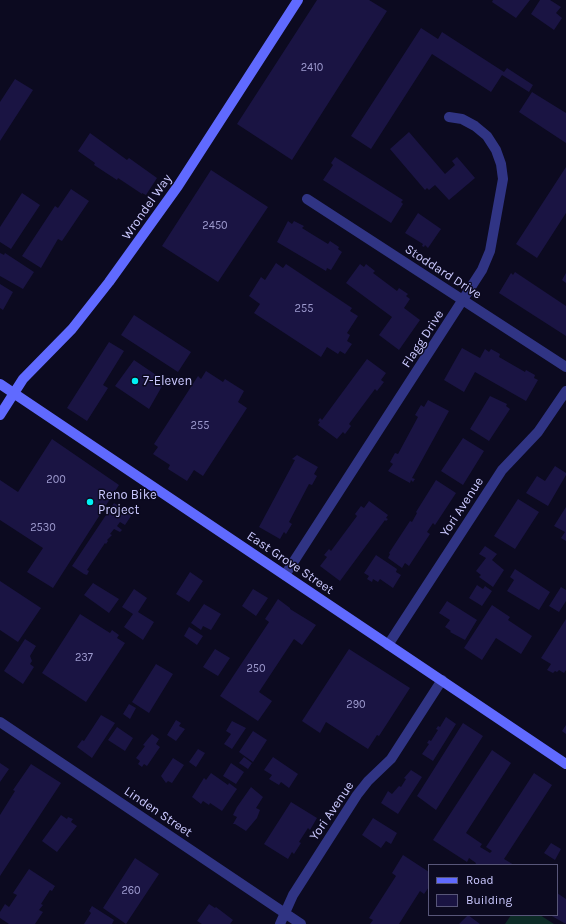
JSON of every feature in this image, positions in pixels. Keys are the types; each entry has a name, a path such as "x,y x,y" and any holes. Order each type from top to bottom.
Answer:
{"street":[{"name":"Wrondel Way","path":"0,415 23,380 72,329 109,282 178,186 298,0"},
{"name":"Flagg Drive","path":"285,575 482,270 490,251 503,179 501,164 496,150 487,136 468,122 449,117"},
{"name":"Stoddard Drive","path":"307,199 566,367"},
{"name":"East Grove Street","path":"0,384 566,764"},
{"name":"Yori Avenue","path":"388,644 502,470 538,432 566,391"},
{"name":"Yori Avenue","path":"280,924 293,895 357,795 368,781 391,759 442,680"},
{"name":"Linden Street","path":"0,722 301,924"}],"green space":[{"path":"510,916 542,916 554,924 505,924"}],"building":[{"path":"317,0 369,0 387,11 292,160 237,124"},
{"path":"493,0 530,0 516,18 492,2"},
{"path":"540,0 550,0 561,7 556,13 562,18 554,30 531,14"},
{"path":"421,28 438,39 442,32 504,72 507,68 533,85 529,92 502,75 491,92 432,54 371,149 351,136"},
{"path":"15,79 33,90 0,141 0,102"},
{"path":"532,92 566,113 566,143 519,112"},
{"path":"409,132 445,174 455,165 452,161 457,157 475,178 449,200 435,185 429,190 427,188 425,190 390,149"},
{"path":"90,133 127,160 129,158 157,178 146,195 142,194 118,178 117,180 94,165 95,163 78,151"},
{"path":"335,157 403,200 401,202 403,204 391,223 323,180 333,165 331,163"},
{"path":"566,167 566,213 537,258 516,244"},
{"path":"211,170 268,207 218,282 162,246"},
{"path":"71,189 89,201 62,241 58,239 41,268 22,256 55,206 58,208"},
{"path":"22,193 40,205 11,249 0,242 0,227"},
{"path":"418,213 441,229 428,248 425,245 424,247 422,246 423,244 405,233"},
{"path":"288,221 292,224 294,221 304,226 302,228 328,244 330,241 339,247 338,249 342,252 331,270 327,268 326,271 277,242"},
{"path":"0,253 4,255 5,253 34,272 23,289 0,276"},
{"path":"276,263 283,268 286,264 352,308 350,311 358,316 347,333 350,335 347,341 352,344 345,354 340,351 338,354 327,347 321,357 254,313 260,304 249,296 261,277 265,280"},
{"path":"360,264 364,267 366,264 375,271 373,273 397,291 399,288 408,294 406,296 410,299 404,308 420,320 399,350 379,335 392,317 346,283"},
{"path":"515,272 566,306 566,336 499,293 511,273 513,275"},
{"path":"566,273 566,283 562,280"},
{"path":"0,284 13,292 3,310 0,308"},
{"path":"134,315 191,352 178,372 121,335"},
{"path":"109,342 124,351 103,385 108,388 87,421 67,408"},
{"path":"462,348 480,358 485,349 489,352 491,349 500,354 499,357 525,372 526,370 535,375 534,378 538,380 526,401 475,372 464,392 444,380"},
{"path":"367,359 386,373 381,380 384,382 377,391 375,389 349,424 351,426 345,434 343,432 337,439 318,425 320,422 318,421 320,418 322,420"},
{"path":"134,360 165,381 149,409 115,386"},
{"path":"206,371 223,382 225,379 244,391 238,402 247,408 203,476 194,470 187,481 168,469 170,465 153,454 158,447 154,444 198,376 201,379"},
{"path":"490,396 507,404 506,406 510,409 489,441 470,429"},
{"path":"428,400 449,411 412,478 415,479 413,482 411,480 410,483 388,471 393,464 390,462 395,453 398,454 418,417 415,415 421,405 424,407"},
{"path":"463,438 484,451 463,485 441,471"},
{"path":"52,439 119,485 53,588 27,572 43,548 0,520 0,480 18,492"},
{"path":"297,455 318,467 314,474 317,476 312,485 309,484 289,522 292,524 286,534 284,532 280,539 259,527 295,460 292,459"},
{"path":"555,466 566,473 566,475 548,506 526,493 537,476 545,481"},
{"path":"436,480 456,493 435,525 433,523 427,532 430,534 409,566 405,563 402,568 388,558 389,553 410,521 412,522 417,513 416,512"},
{"path":"518,499 539,512 515,549 494,536"},
{"path":"369,501 388,515 386,518 388,519 386,521 385,520 340,581 320,566 327,557 324,555 329,549 331,551 357,516 355,514 361,506 364,508"},
{"path":"114,503 131,514 131,516 125,525 120,522 117,526 122,530 120,532 114,529 110,534 112,535 87,570 89,571 87,575 84,574 72,566"},
{"path":"566,507 566,541 561,538 565,532 554,526"},
{"path":"485,546 497,554 492,560 504,570 493,587 479,577 481,575 476,571 486,558 479,554"},
{"path":"376,555 397,569 396,572 401,575 393,588 380,579 378,582 373,579 372,582 367,579 369,576 364,573"},
{"path":"515,569 550,592 539,610 507,591 514,580 510,577"},
{"path":"190,572 203,581 189,602 176,594"},
{"path":"0,581 41,608 18,642 0,630"},
{"path":"93,583 119,599 109,613 84,595"},
{"path":"477,585 483,589 485,586 492,591 482,606 469,598"},
{"path":"561,587 566,590 566,601 559,612 549,606"},
{"path":"134,589 147,598 138,612 154,622 143,640 124,627 133,614 122,607"},
{"path":"253,589 268,598 256,616 242,606"},
{"path":"278,599 290,609 316,625 302,645 294,639 259,692 272,701 258,721 220,696 269,622 265,619"},
{"path":"447,601 477,620 465,640 450,632 451,631 445,627 450,620 439,613"},
{"path":"204,604 221,614 211,630 203,626 201,630 191,623"},
{"path":"492,605 510,617 508,620 532,636 521,654 496,638 482,660 464,648"},
{"path":"80,614 110,633 112,630 119,635 117,638 125,643 86,702 42,673"},
{"path":"566,619 566,670 564,673 559,670 553,673 547,670 551,664 541,658"},
{"path":"189,627 203,636 197,645 184,636"},
{"path":"25,639 36,646 30,656 32,661 30,664 34,667 23,684 4,671"},
{"path":"215,649 230,658 218,676 203,667"},
{"path":"349,649 410,688 379,736 377,735 368,749 326,722 320,733 302,721"},
{"path":"156,664 173,674 149,713 132,702"},
{"path":"129,704 136,708 130,719 123,714"},
{"path":"101,715 115,723 92,758 77,747 82,740 84,741"},
{"path":"446,717 456,724 433,761 422,754 429,744 427,743 429,740 431,741 438,730 436,729 438,726 440,727"},
{"path":"176,720 181,723 179,726 185,729 176,741 167,735"},
{"path":"232,721 246,728 232,749 224,744 231,734 226,731"},
{"path":"463,723 483,736 436,810 417,796"},
{"path":"566,725 566,734 562,731"},
{"path":"117,727 133,738 125,751 108,740"},
{"path":"253,731 267,740 253,762 239,752"},
{"path":"152,734 159,739 156,744 160,747 147,766 144,764 142,767 138,764 140,761 136,758 145,746 143,745"},
{"path":"198,749 205,753 196,767 189,762"},
{"path":"492,750 511,763 466,833 482,844 480,847 490,853 492,851 486,847 534,773 552,785 504,859 512,864 476,864 469,858 467,862 433,840"},
{"path":"244,757 252,763 248,769 239,763"},
{"path":"273,757 298,774 289,788 281,782 279,785 269,779 272,775 264,770"},
{"path":"173,758 184,765 172,783 168,781 166,783 161,776"},
{"path":"0,763 9,769 0,782"},
{"path":"231,763 244,772 236,784 223,776"},
{"path":"31,764 61,783 0,876 0,815 15,791 13,790"},
{"path":"411,770 422,777 398,814 381,803 388,791 392,794 399,786 401,787 406,779 404,778"},
{"path":"211,773 228,785 229,783 237,789 222,811 210,803 209,805 203,801 201,804 192,797 204,778 206,780"},
{"path":"251,787 263,797 256,808 260,810 257,818 246,831 233,824 237,817 233,815"},
{"path":"291,802 317,818 310,830 308,828 299,842 301,843 294,854 292,852 288,859 264,844"},
{"path":"61,815 67,819 68,817 73,819 71,822 77,826 57,852 42,841"},
{"path":"373,818 397,833 391,844 386,841 381,848 362,835"},
{"path":"551,843 561,849 555,860 544,853"},
{"path":"403,855 428,871 428,888 424,894 420,891 399,924 370,924 373,920 369,918 396,876 392,873"},
{"path":"135,858 159,874 126,924 103,908"},
{"path":"29,869 55,886 52,891 50,890 41,904 43,905 39,910 43,912 35,924 9,924 0,918 0,912 5,904 9,907 17,895 13,893"},
{"path":"558,894 566,899 566,924 552,916 558,916"},
{"path":"209,904 215,908 216,907 233,920 230,924 202,924 197,921"},
{"path":"92,906 114,920 112,924 84,924 91,913 89,911"},
{"path":"467,916 469,916 480,924 459,924"}],"place":[{"name":"7-Eleven","path":"135,381"},
{"name":"Reno Bike Project","path":"90,502"}]}
